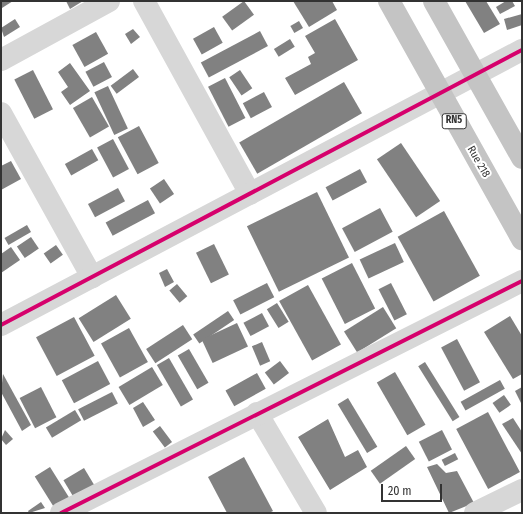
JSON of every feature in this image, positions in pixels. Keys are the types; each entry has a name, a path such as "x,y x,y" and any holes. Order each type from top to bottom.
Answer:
{"highway":[{"name":"Rue 218","path":"389,1 439,94 522,239"},
{"path":"434,1 474,75 522,158"}],"street":[{"path":"1,60 109,1"},
{"path":"144,1 250,194"},
{"path":"1,325 522,50"},
{"path":"1,113 92,277"},
{"path":"61,513 257,413 522,281"},
{"path":"257,413 316,513"},
{"path":"475,513 522,490"}],"building":[{"path":"1,1 13,1 2,8"},
{"path":"66,1 83,1 70,9"},
{"path":"244,1 254,15 232,31 222,17"},
{"path":"293,1 332,1 337,10 309,27"},
{"path":"465,1 486,1 500,24 484,33"},
{"path":"506,1 512,1 515,6 500,14 496,7"},
{"path":"522,14 522,25 507,30 504,19"},
{"path":"15,19 20,27 4,37 1,28"},
{"path":"335,19 358,60 295,95 285,78 311,64 308,57 315,53 305,36"},
{"path":"299,21 303,28 294,33 290,26"},
{"path":"214,27 223,43 202,54 193,39"},
{"path":"133,29 140,37 131,44 125,34"},
{"path":"260,31 268,46 209,77 201,62"},
{"path":"96,32 108,54 85,67 72,45"},
{"path":"290,39 295,47 279,57 274,49"},
{"path":"104,62 112,77 93,87 85,72"},
{"path":"70,63 90,91 70,105 61,92 68,87 58,72"},
{"path":"133,69 139,77 117,94 111,86"},
{"path":"33,70 53,109 34,119 14,80"},
{"path":"240,70 252,88 242,96 229,77"},
{"path":"225,78 245,118 229,127 208,87"},
{"path":"344,82 362,113 257,174 239,142"},
{"path":"108,86 128,129 114,135 94,92"},
{"path":"264,92 272,107 251,118 243,103"},
{"path":"92,97 109,126 90,137 73,108"},
{"path":"139,126 159,163 138,174 118,137"},
{"path":"113,139 129,169 113,177 97,147"},
{"path":"401,143 440,201 416,217 377,159"},
{"path":"92,149 98,160 71,175 65,164"},
{"path":"11,161 21,179 1,190 1,166"},
{"path":"360,169 367,182 333,201 326,187"},
{"path":"164,179 174,194 160,203 150,189"},
{"path":"118,188 125,201 95,217 88,204"},
{"path":"317,192 349,258 279,292 247,226"},
{"path":"148,200 155,213 113,236 106,223"},
{"path":"380,208 393,232 355,252 342,228"},
{"path":"444,211 480,276 434,301 398,237"},
{"path":"27,225 31,232 8,245 4,238"},
{"path":"31,237 39,249 25,258 17,247"},
{"path":"395,243 404,262 369,279 360,259"},
{"path":"214,244 229,275 211,283 196,253"},
{"path":"56,245 63,255 51,263 44,254"},
{"path":"11,247 20,260 1,273 1,254"},
{"path":"352,263 375,308 345,324 322,278"},
{"path":"167,269 174,282 165,287 159,273"},
{"path":"267,283 274,297 240,315 233,300"},
{"path":"391,283 407,314 394,321 379,289"},
{"path":"177,284 187,296 180,303 169,290"},
{"path":"308,285 341,344 312,360 279,301"},
{"path":"116,295 131,319 94,342 79,318"},
{"path":"277,303 289,322 278,328 267,309"},
{"path":"383,307 396,328 357,353 344,331"},
{"path":"228,311 234,320 199,344 193,334"},
{"path":"262,313 269,326 251,336 243,323"},
{"path":"510,316 522,336 522,374 513,379 484,332"},
{"path":"74,317 95,356 57,376 36,337"},
{"path":"237,323 248,347 213,363 202,339"},
{"path":"183,325 192,339 155,363 146,349"},
{"path":"129,328 148,362 120,378 101,344"},
{"path":"457,339 480,382 464,391 441,347"},
{"path":"262,342 270,361 260,366 252,346"},
{"path":"189,349 209,383 197,389 178,356"},
{"path":"169,358 193,400 181,407 157,365"},
{"path":"98,361 110,384 74,403 62,380"},
{"path":"280,361 289,373 274,384 265,372"},
{"path":"425,362 459,417 453,421 418,366"},
{"path":"152,367 163,385 129,405 119,387"},
{"path":"395,372 426,425 407,435 377,382"},
{"path":"257,373 266,389 234,406 226,390"},
{"path":"3,374 31,425 22,431 1,392"},
{"path":"500,380 505,389 465,411 461,402"},
{"path":"41,387 56,417 35,428 20,398"},
{"path":"522,387 522,405 515,391"},
{"path":"112,392 118,404 84,421 78,409"},
{"path":"504,395 511,405 499,413 493,403"},
{"path":"348,398 377,447 367,453 338,404"},
{"path":"143,402 155,420 143,427 133,408"},
{"path":"75,410 81,420 52,438 46,428"},
{"path":"488,412 520,472 488,489 456,429"},
{"path":"513,418 522,432 522,454 502,424"},
{"path":"328,419 345,457 358,450 367,467 330,490 298,437"},
{"path":"160,426 172,442 165,447 153,431"},
{"path":"5,430 13,439 6,445 1,439"},
{"path":"442,430 452,450 429,461 419,442"},
{"path":"406,446 415,459 380,484 371,471"},
{"path":"455,453 458,459 445,466 442,460"},
{"path":"244,457 273,511 269,513 227,513 208,477"},
{"path":"437,464 446,473 457,471 474,503 449,513 427,467"},
{"path":"50,467 69,498 54,507 35,477"},
{"path":"84,468 96,488 75,500 63,480"},
{"path":"41,502 45,508 29,513 28,511"}],"cycle path":[{"path":"1,325 522,50"},
{"path":"61,513 522,281"}]}
